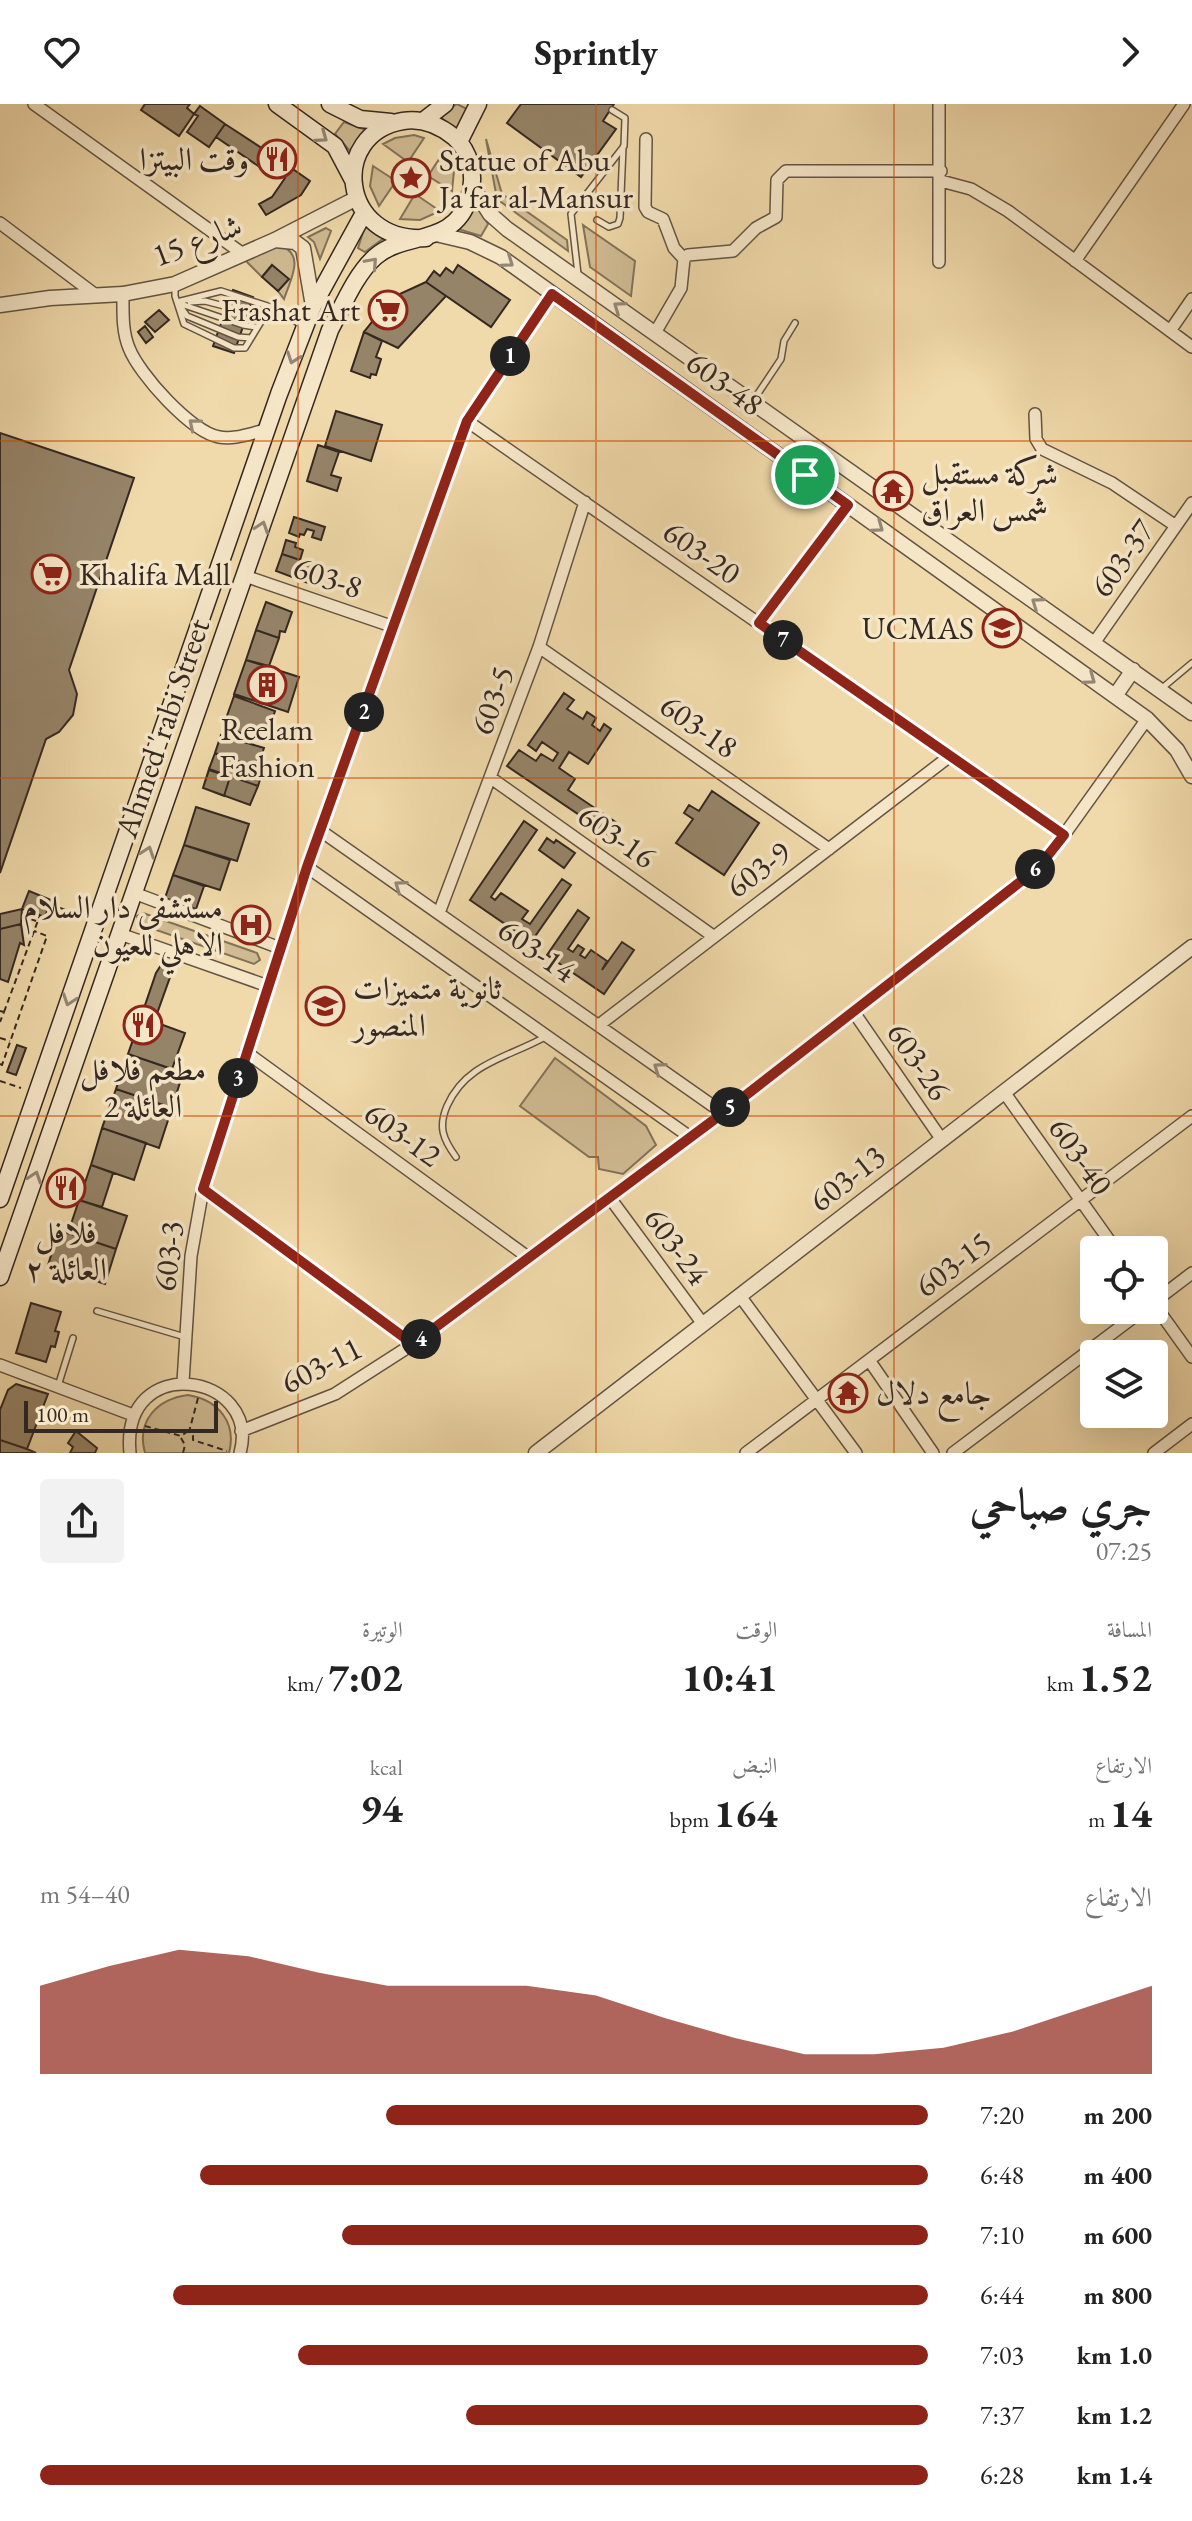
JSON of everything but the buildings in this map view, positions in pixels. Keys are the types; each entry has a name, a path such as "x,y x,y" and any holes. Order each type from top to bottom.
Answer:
{"main road":[{"path":"277,104 335,146 358,197 376,226 391,235 408,239 431,236 451,225 462,214 469,201 472,170 459,142 443,128 423,121 360,119 330,104"},
{"path":"423,121 445,104"},
{"path":"459,142 478,104"},
{"path":"358,197 358,156 365,144 385,127 397,122"},
{"name":"Ahmed 'rabi Street","path":"0,1199 267,430 304,327 358,197"},
{"name":"Ahmed 'rabi Street","path":"0,1277 330,330 349,293 375,257 385,250 431,236"}],"street":[{"path":"34,104 243,254"},
{"path":"939,104 939,262"},
{"path":"1075,261 1184,104"},
{"path":"646,139 645,207 648,212 663,219 674,248 684,259"},
{"path":"655,333 681,288 684,259 688,255 733,251 756,228 773,221 776,217 777,180 786,171 941,176 971,189 1192,347"},
{"name":"603-48","path":"472,186 483,206 498,222 1192,713"},
{"name":"شارع 15","path":"0,305 50,298 123,294 175,284 275,240 358,197"},
{"path":"0,223 97,296"},
{"name":"603-48","path":"431,236 453,237 485,248 552,294 1147,719 1177,750 1192,776"},
{"path":"275,240 288,239 303,248 313,306"},
{"path":"123,294 123,326 132,356 145,376 198,429 214,436 232,438 267,430"},
{"name":"603-3","path":"183,1382 191,1256 203,1189 307,867 467,421 552,294"},
{"path":"1170,331 1192,299"},
{"path":"1035,414 1036,439 1042,449 1112,483 1176,526"},
{"name":"603-20","path":"467,421 1064,835"},
{"path":"805,475 822,450"},
{"name":"603-5","path":"439,913 539,647 585,502"},
{"name":"603-37","path":"1094,643 1192,503"},
{"path":"759,623 848,505"},
{"name":"603-8","path":"245,576 394,627"},
{"name":"603-18","path":"539,647 829,849"},
{"path":"1115,696 1133,670"},
{"name":"603-11","path":"241,1431 335,1394 413,1344 723,1113 1038,868 1147,719"},
{"name":"603-9","path":"599,1025 950,756"},
{"name":"603-16","path":"491,778 713,936"},
{"name":"603-14","path":"321,831 723,1113"},
{"name":"603-14","path":"307,867 690,1137"},
{"path":"134,893 280,948"},
{"path":"120,934 268,986"},
{"name":"603-13","path":"536,1453 1192,947"},
{"name":"603-26","path":"853,1011 942,1140"},
{"name":"603-12","path":"246,1052 529,1258"},
{"name":"603-40","path":"1004,1092 1106,1236"},
{"name":"603-15","path":"746,1453 1192,1116"},
{"path":"203,1189 413,1344"},
{"name":"603-24","path":"610,1198 703,1324"},
{"path":"1168,1292 1192,1273"},
{"path":"740,1296 856,1453"},
{"path":"1168,1323 1192,1357"},
{"path":"953,1453 1124,1324"},
{"path":"869,1360 933,1453"},
{"path":"0,1365 133,1415"},
{"path":"130,1453 128,1435 133,1415 142,1402 153,1392 183,1382 207,1388 227,1401 241,1431 235,1452"},
{"path":"1154,1453 1192,1424"}],"lane":[{"path":"597,220 609,227 618,224 620,218 625,118 612,110"},
{"path":"579,279 571,214 624,146"},
{"path":"175,284 184,324 240,350 245,348 270,307"},
{"path":"177,302 221,291 280,310 304,327"},
{"path":"177,302 205,301 263,316"},
{"path":"177,302 243,325 257,326"},
{"path":"177,302 187,316 238,337 251,338"},
{"path":"753,402 781,359 784,341 795,323"},
{"path":"1160,690 1192,663"},
{"path":"456,1157 444,1141 441,1122 453,1094 466,1077 480,1067 518,1052 546,1036"},
{"path":"97,1311 186,1337"},
{"path":"58,1387 73,1338"}],"path":[{"path":"50,904 81,916"},
{"path":"48,909 56,908"},
{"path":"0,1022 40,915"},
{"path":"22,916 37,921"},
{"path":"0,1064 47,936 34,931"},
{"path":"13,971 18,973"},
{"path":"0,1038 10,1041"},
{"path":"0,1081 21,1088"},
{"path":"189,1432 198,1396"},
{"path":"145,1426 181,1436"},
{"path":"181,1436 189,1432"},
{"path":"189,1432 193,1440"},
{"path":"181,1436 185,1445"},
{"path":"183,1453 185,1445 193,1440 235,1452"}],"shaded area":[{"path":"457,104 469,110 460,132 439,116"},
{"path":"344,122 366,130 351,152 335,134"},
{"path":"414,135 424,138 408,162 383,144 395,138"},
{"path":"486,139 502,194 567,240 568,251 497,199"},
{"path":"445,150 454,171 452,191 428,176"},
{"path":"373,166 396,181 379,206 370,186"},
{"path":"415,194 440,211 420,220 400,219"},
{"path":"475,203 488,224 481,236 458,229"},
{"path":"583,225 635,261 631,296 590,267"},
{"path":"365,226 384,238 365,252 358,248"},
{"path":"326,228 331,231 320,259 314,242 308,237"},
{"path":"279,245 292,254 294,261 293,275 284,299 278,291 288,279 272,265 262,277 245,260"},
{"path":"143,913 257,953 260,960 254,964 139,924 137,916"},
{"path":"555,1058 646,1126 656,1145 623,1174 599,1169 598,1157 589,1157 520,1106"},
{"path":"188,1395 208,1402 223,1414 230,1432 229,1453 145,1453 146,1422 167,1401"}],"place":[{"name":"وقت البيتزا","path":"277,159"},
{"name":"Statue of Abu Ja'far al-Mansur","path":"411,178"},
{"name":"Frashat Art","path":"388,310"},
{"name":"شركة مستقبل شمس العراق","path":"893,491"},
{"name":"Khalifa Mall","path":"51,574"},
{"name":"UCMAS","path":"1002,628"},
{"name":"Reelam Fashion","path":"267,685"},
{"name":"مستشفى دار السلام الاهلي للعيون","path":"251,925"},
{"name":"ثانوية متميزات المنصور","path":"325,1006"},
{"name":"مطعم فلافل العائلة 2","path":"143,1025"},
{"name":"فلافل العائلة ٢","path":"66,1188"},
{"name":"جامع دلال","path":"848,1393"}],"route":[{"path":"552,294 805,475 848,505 759,623 1064,835 1038,868 723,1113 413,1344 203,1189 307,867 467,421 552,294"}]}
